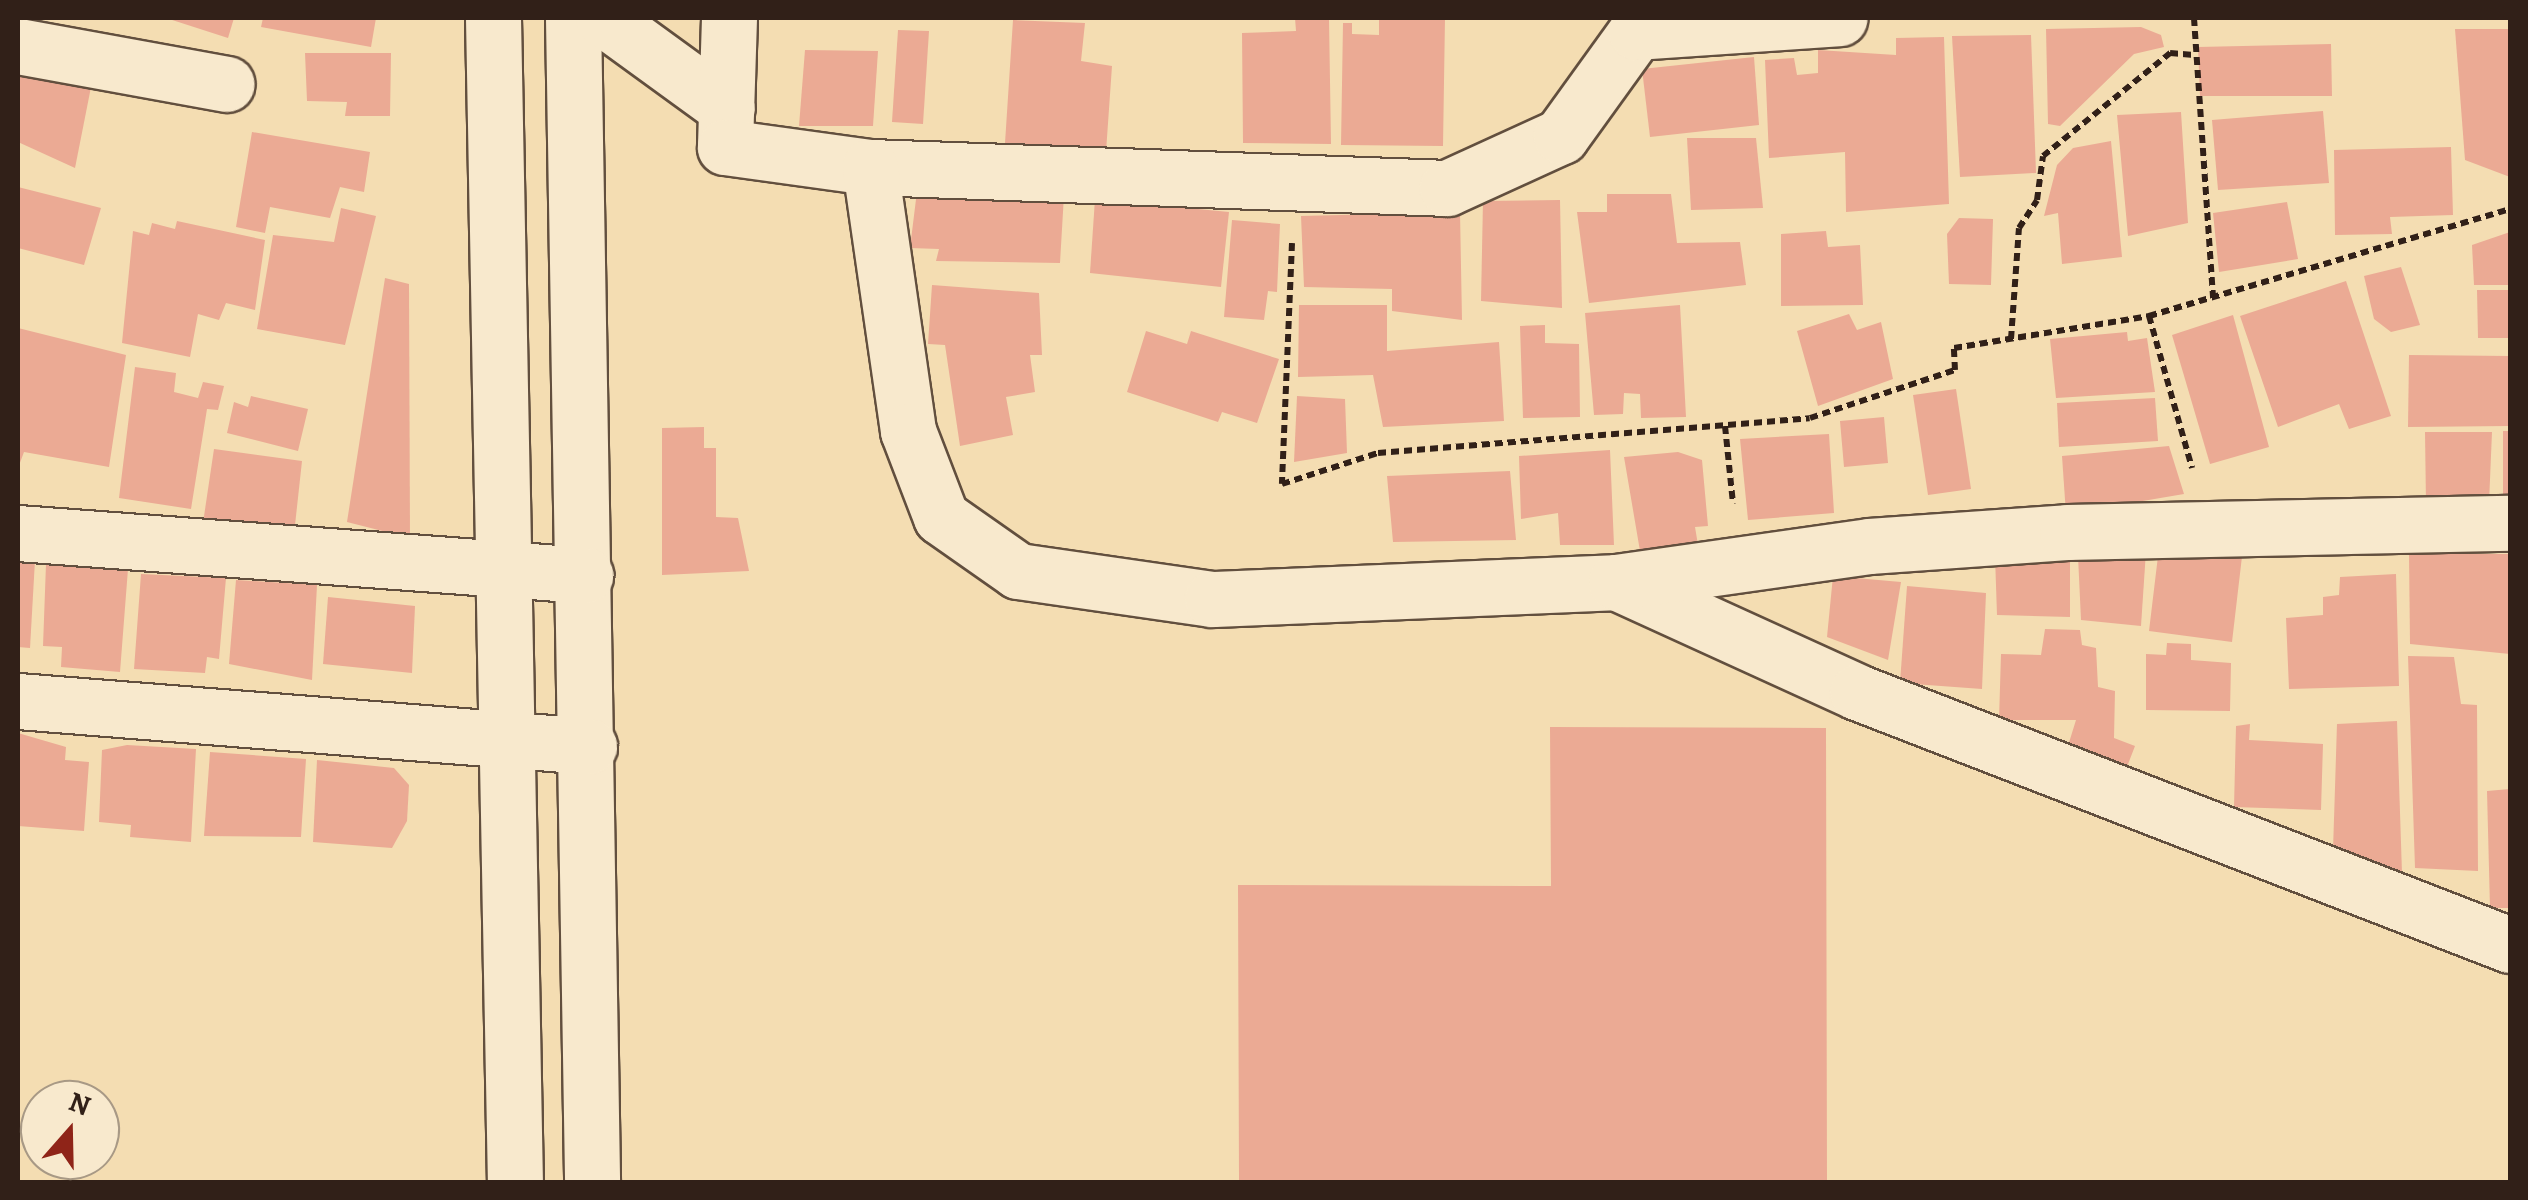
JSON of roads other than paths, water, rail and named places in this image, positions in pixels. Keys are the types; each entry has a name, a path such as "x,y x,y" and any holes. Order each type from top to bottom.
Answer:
{"street":[{"path":"493,18 507,569 500,741 515,1182"},
{"path":"572,18 589,746 592,1182"},
{"path":"603,18 727,108"},
{"path":"728,18 725,147 870,167 1447,188 1560,136 1636,32 1840,18"},
{"path":"18,46 227,84"},
{"path":"870,167 908,432 942,517 1018,571 1212,599 1616,582 1909,543 2208,529 2510,523"},
{"path":"18,533 585,575"},
{"path":"1616,582 1858,692 2510,945"},
{"path":"18,701 589,746"}]}
